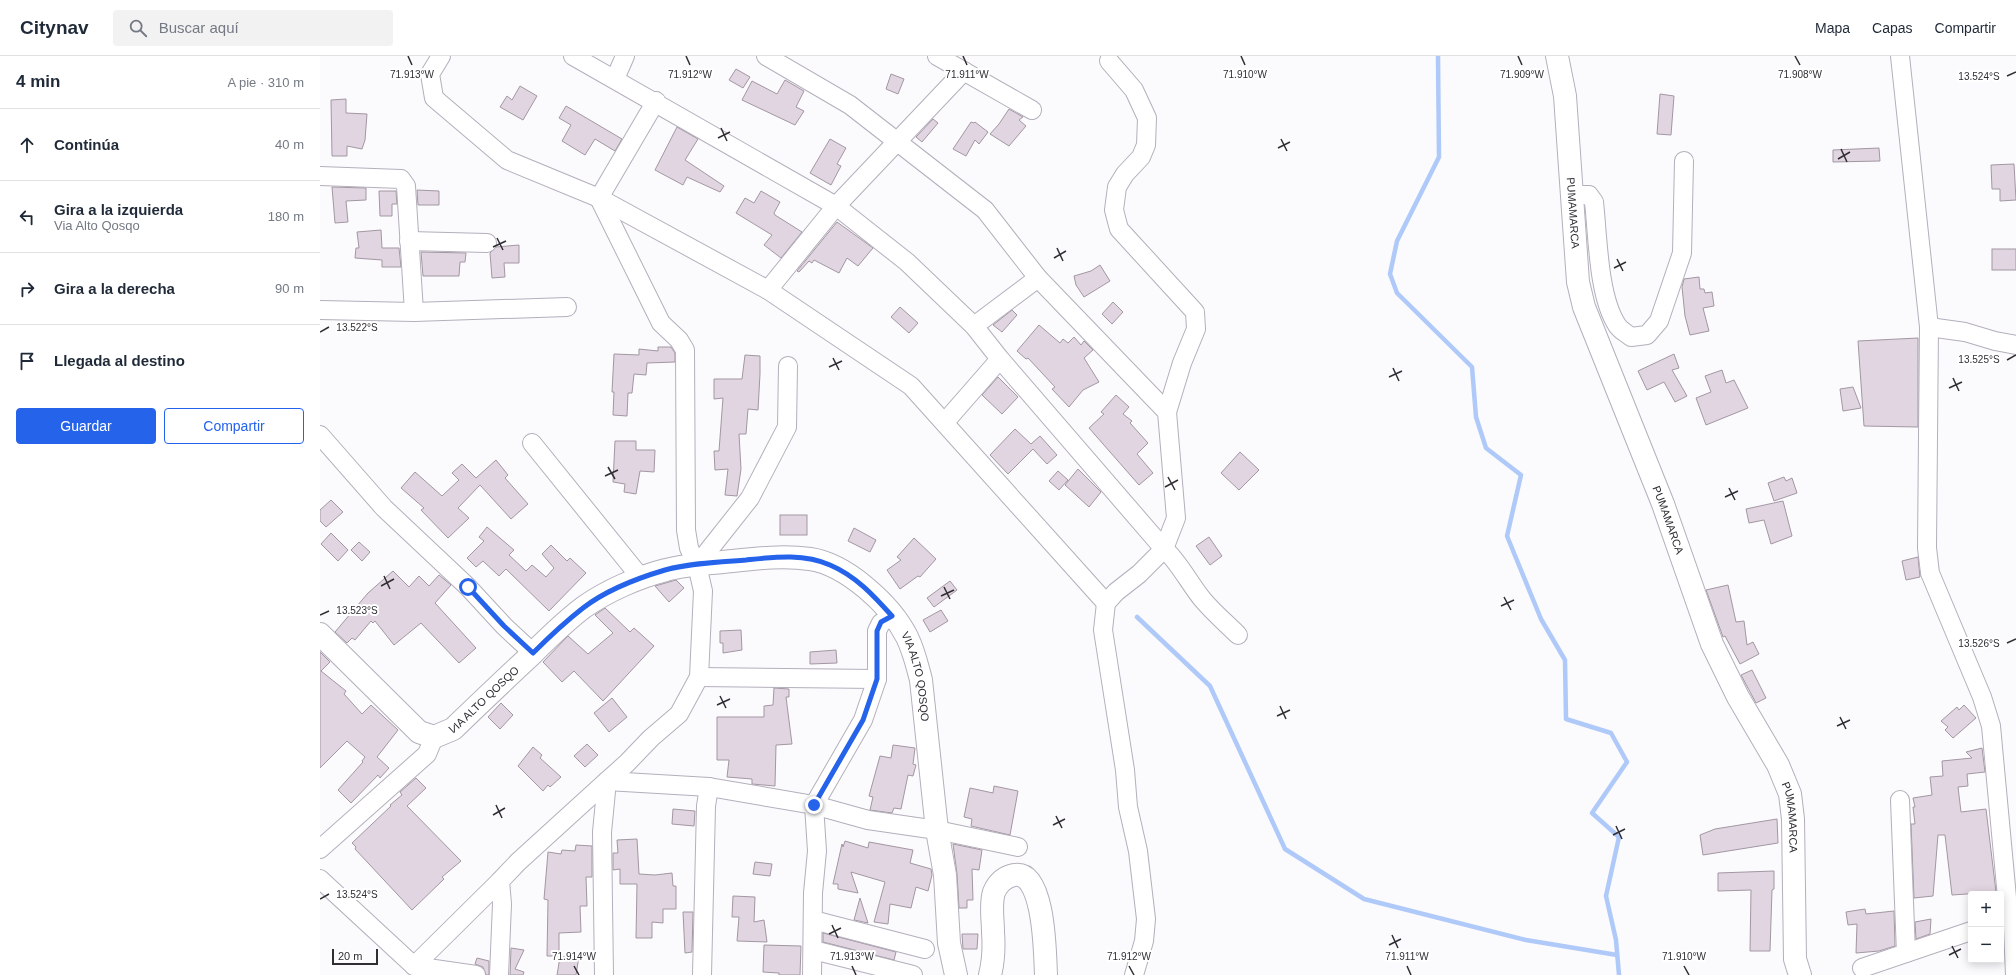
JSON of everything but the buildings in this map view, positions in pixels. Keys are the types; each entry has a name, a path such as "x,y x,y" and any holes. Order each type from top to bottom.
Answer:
{"street":[{"path":"441,56 430,74 434,98 507,160 599,198 768,290 911,386 945,422 1106,603"},
{"path":"573,56 656,101 836,206 907,262 974,326 1000,359 1164,549 1170,554 1203,600 1238,635"},
{"path":"615,79 625,56"},
{"path":"766,56 850,105 985,210 1038,278 1167,412"},
{"path":"937,56 1032,110"},
{"name":"PUMAMARCA","path":"1557,56 1564,96 1573,195 1578,282 1584,307 1663,504 1712,644 1738,697 1778,765 1790,794 1793,819 1795,959 1800,975"},
{"path":"1900,56 1929,327 1927,548 1930,573 1982,697 1991,726 2005,920 2013,928 2015,975"},
{"path":"1109,61 1134,90 1147,118 1146,145 1141,157 1125,174 1118,187 1114,210 1119,229 1195,312 1196,329 1182,363 1167,412 1176,518 1164,549 1139,574 1116,592 1106,603 1103,630 1125,770 1128,807 1138,851 1146,919 1144,941 1134,975"},
{"path":"768,290 836,206 896,140 964,70"},
{"path":"599,198 656,101"},
{"path":"1573,195 1589,195 1594,202 1603,286 1610,312 1618,326 1631,337 1647,335 1659,322 1682,253 1684,161"},
{"path":"320,176 401,179 406,186 414,312"},
{"path":"414,966 518,862 627,763 651,738 678,714 699,677 702,591 697,565 689,548 686,530 685,350 679,340 661,323 599,198"},
{"path":"409,241 487,243"},
{"path":"974,326 1038,278"},
{"path":"320,310 414,312 568,307"},
{"path":"1929,327 1966,332 1995,342 2016,345"},
{"path":"945,422 1000,359"},
{"path":"697,565 750,498 787,427 788,366"},
{"path":"320,435 384,508 468,587 504,626 533,653"},
{"path":"532,443 641,578"},
{"name":"VIA ALTO QOSQO","path":"320,634 419,732 434,737 453,729 584,607 610,592 641,578 666,570 697,565 785,556 812,559 829,564 848,574 862,585 892,616 906,636 915,657 921,680 937,830 945,875 949,942 956,975"},
{"path":"812,975 813,893 817,851 814,805 863,720 877,679 877,631 881,622 892,616"},
{"path":"699,677 877,679"},
{"path":"321,846 427,754 434,737"},
{"path":"607,781 709,787 814,805 868,820 937,830 1018,847"},
{"path":"604,975 602,832 607,781"},
{"path":"702,975 706,806 709,787"},
{"path":"1900,800 1906,953"},
{"path":"990,975 994,893 1000,882 1007,877 1016,875 1022,876 1031,883 1037,896 1042,928 1046,975"},
{"path":"320,878 414,966 476,975"},
{"path":"499,975 502,904 500,881"},
{"path":"813,920 925,948"},
{"path":"1862,968 1968,932"},
{"path":"812,950 913,975"}],"waterway":[{"path":"1438,56 1439,157 1397,241 1390,274 1397,293 1472,367 1476,417 1486,448 1521,475 1507,536 1541,619 1565,660 1566,719 1611,733 1627,762 1592,813 1619,837 1606,896 1616,940 1619,975"},
{"path":"1137,617 1210,686 1285,849 1364,899 1526,940 1617,955"}],"route":[{"path":"468,587 504,626 533,653 584,607 610,592 641,578 666,570 697,565 785,556 812,559 829,564 848,574 877,599 892,616 881,622 877,631 877,679 863,720 814,805"}]}
